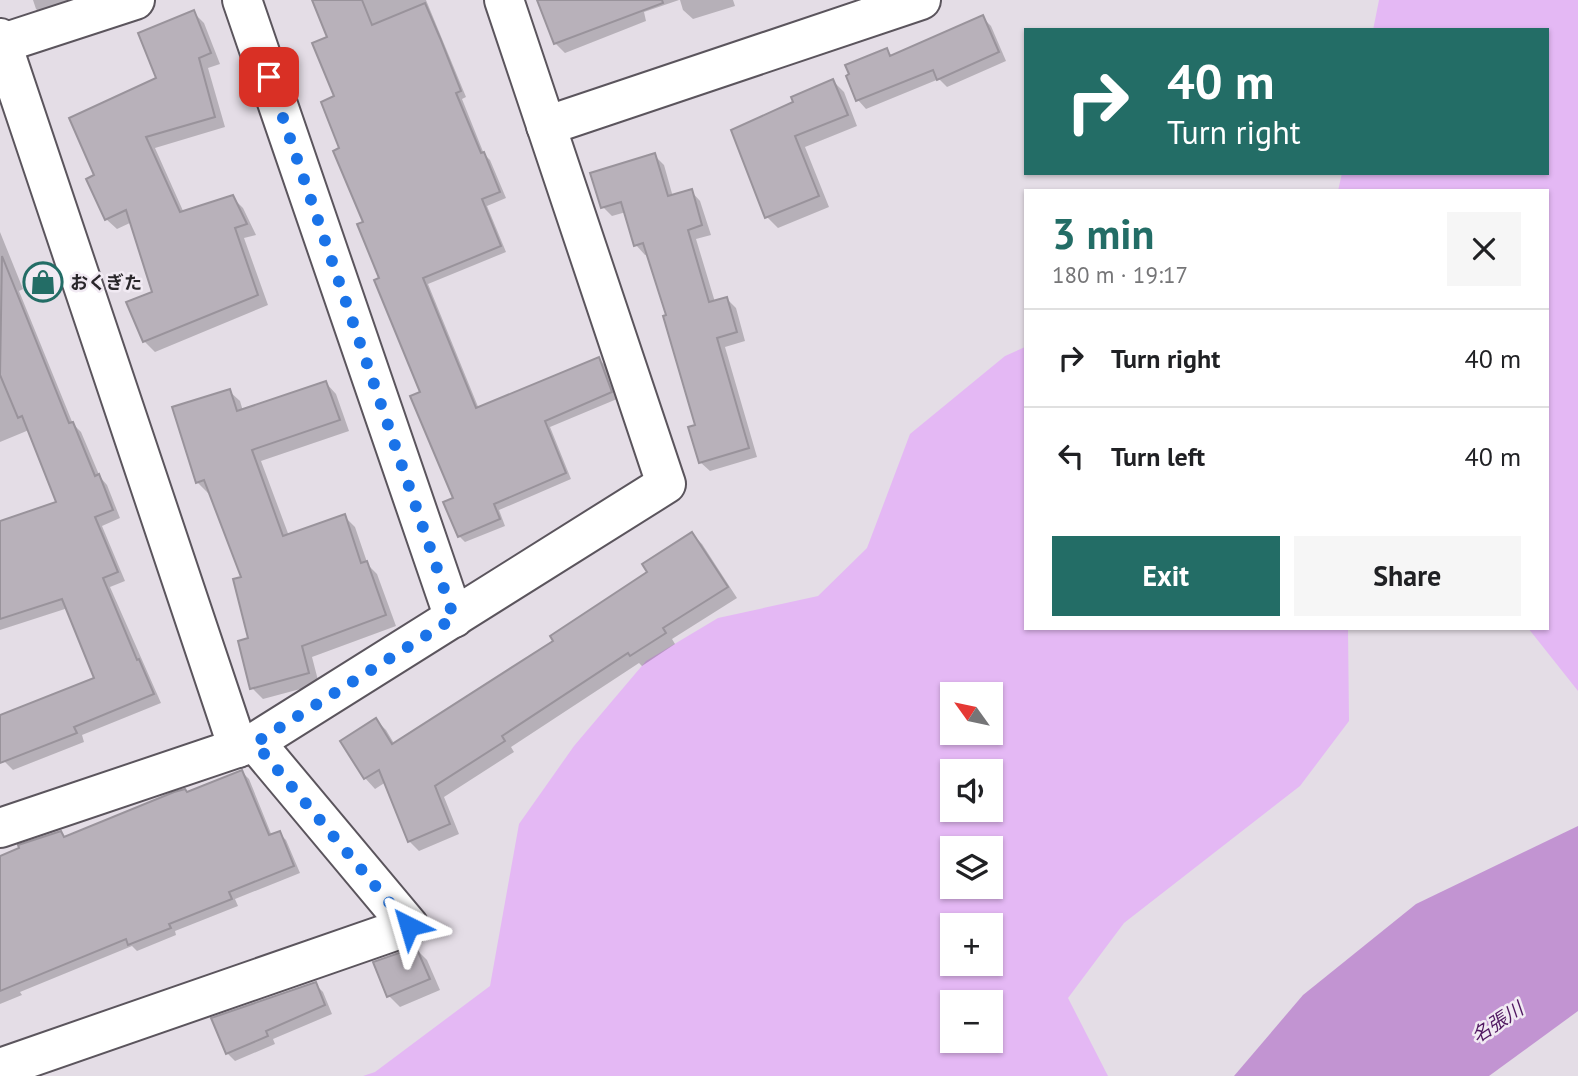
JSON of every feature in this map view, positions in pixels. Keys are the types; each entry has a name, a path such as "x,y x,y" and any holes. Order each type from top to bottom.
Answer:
{"street":[{"path":"0,1068 409,926 246,745 1,42 135,0"},
{"path":"242,0 454,618"},
{"path":"0,828 246,745 666,484 505,0"},
{"path":"546,126 920,0"}],"shaded area":[{"path":"1379,0 1578,0 1578,691 1530,630 1549,630 1549,189 1338,189 1342,175 1549,175 1549,28 1373,28"},
{"path":"1024,347 1024,630 1348,630 1349,721 1300,786 1124,923 1068,998 1108,1076 363,1076 375,1072 490,986 519,824 574,746 646,661 718,618 818,596 867,548 910,434 1005,356"}],"water":[{"name":"名張川","path":"1578,826 1578,1011 1489,1076 1234,1076 1303,995 1416,904"}],"building":[{"path":"312,0 362,0 372,25 425,3 440,38 461,91 456,93 500,192 482,199 501,246 423,278 476,408 599,357 612,392 545,421 566,473 494,504 500,519 458,537 443,502 453,498 410,396 420,392 374,280 379,278 357,224 363,222 333,151 339,148 321,102 334,96 312,43 327,37"},
{"path":"537,0 662,0 663,3 554,44"},
{"path":"194,10 211,53 199,58 215,117 146,137 180,212 233,195 247,224 235,228 258,295 143,342 126,302 152,292 126,210 105,220 86,179 94,175 69,118 156,78 138,33"},
{"path":"983,15 999,52 937,80 933,70 856,101 846,76 849,74 845,65 887,48 890,56"},
{"path":"833,79 848,115 795,136 819,196 765,218 731,130 793,102 791,97"},
{"path":"655,153 668,196 692,189 702,225 688,230 709,302 727,297 737,332 717,338 749,448 699,463 688,427 695,425 663,316 666,315 643,243 634,246 621,202 601,208 590,173"},
{"path":"2,256 69,423 73,422 95,476 99,474 113,510 95,517 118,572 103,578 154,694 74,727 77,733 0,763 0,715 94,678 62,599 0,619 0,521 56,502 22,416 18,418 0,375"},
{"path":"326,381 340,420 252,450 283,536 345,514 361,563 367,561 386,615 302,646 309,673 250,689 238,641 248,638 233,579 241,577 204,480 196,483 172,407 230,389 237,411"},
{"path":"692,532 728,587 663,628 666,633 630,656 628,653 502,736 505,741 435,786 450,824 408,842 379,770 364,779 340,741 376,718 392,744 553,641 550,636 647,572 642,564"},
{"path":"242,770 269,835 280,831 294,866 229,892 232,899 169,924 171,928 128,945 126,939 0,991 0,856 19,848 18,845 61,831 64,837 174,792 185,789 187,792"},
{"path":"416,947 430,979 387,997 373,962"},
{"path":"316,982 325,1005 266,1031 268,1036 226,1054 211,1018"}],"place":[{"name":"おくぎた","path":"43,282"}],"route":[{"path":"269,77 454,618 255,743 409,926"}]}
